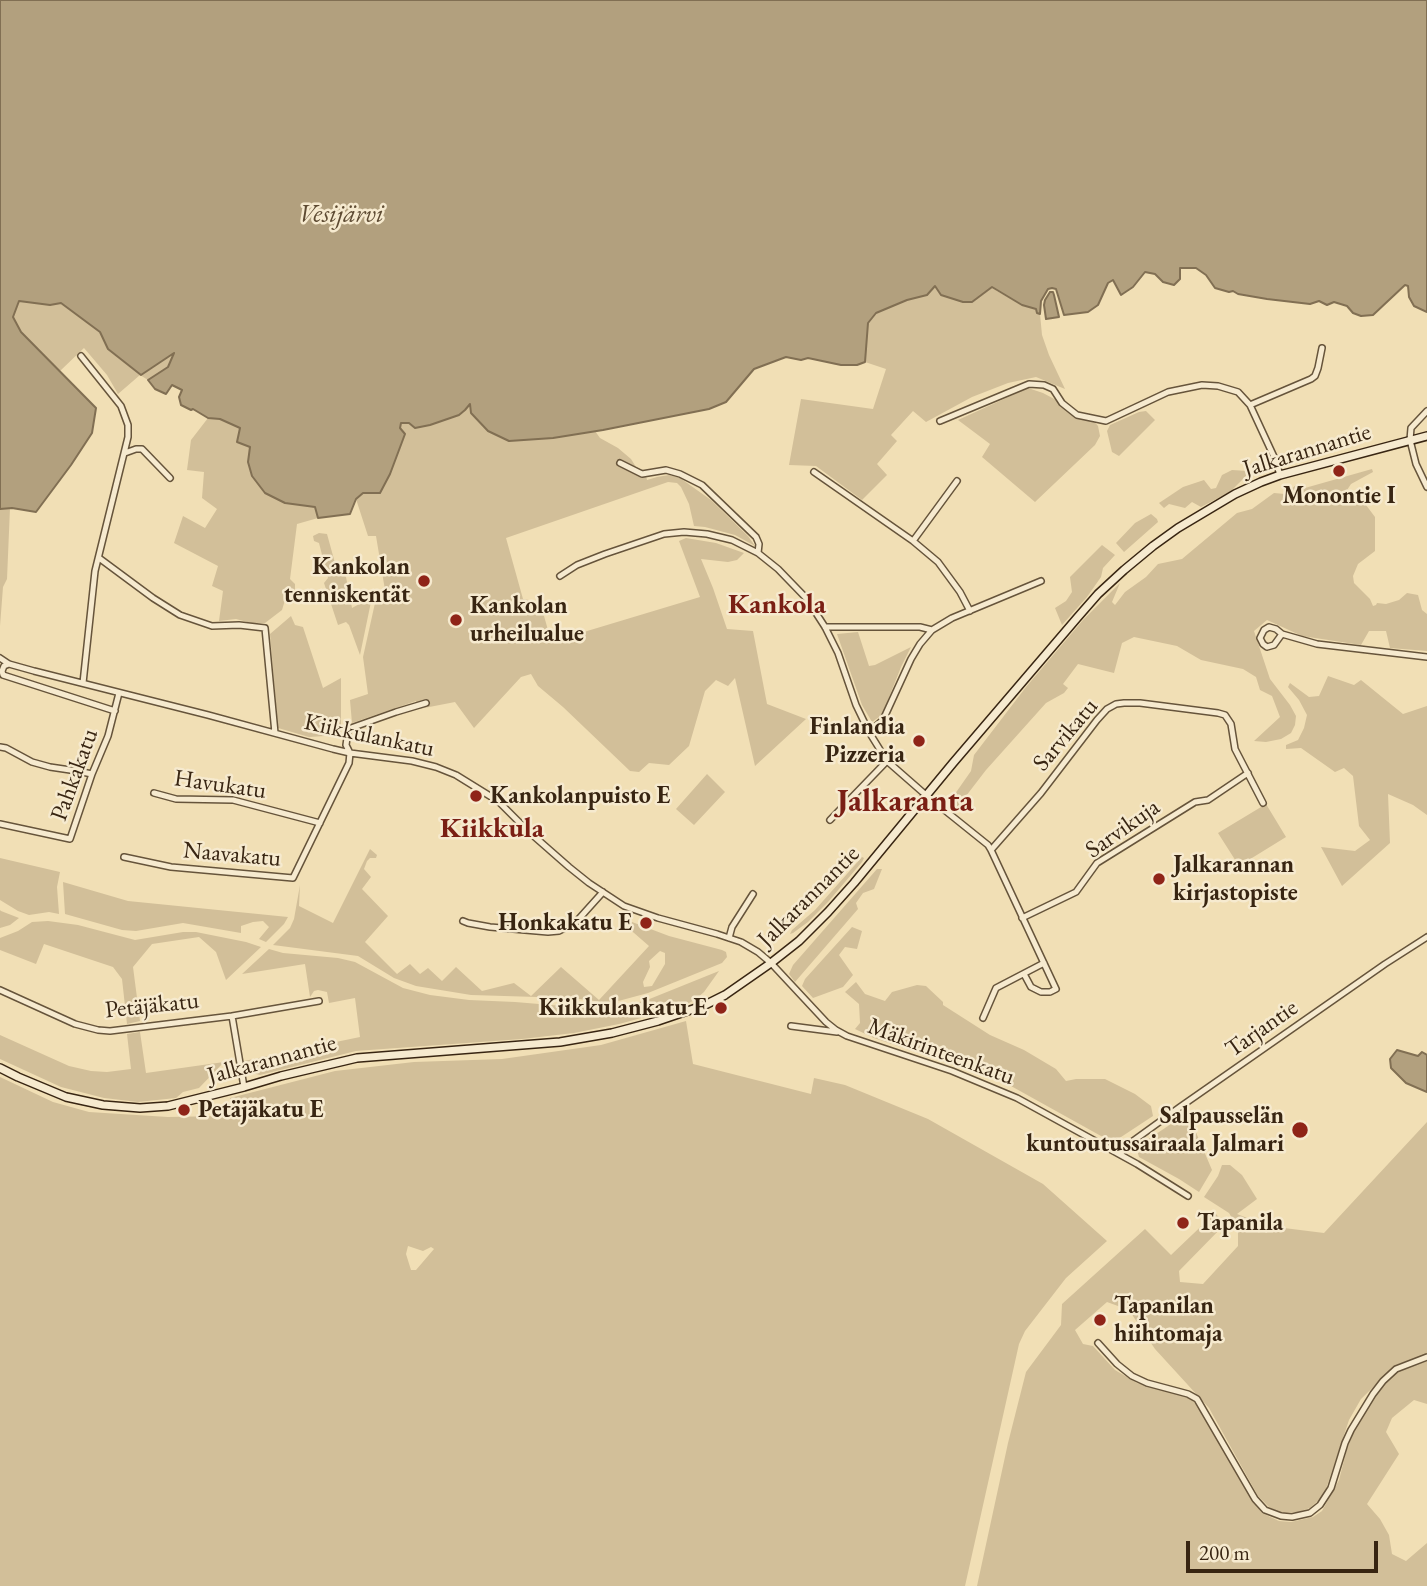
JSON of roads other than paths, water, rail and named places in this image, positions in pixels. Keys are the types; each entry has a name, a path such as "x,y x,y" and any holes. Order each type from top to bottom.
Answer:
{"main road":[{"name":"Jalkarannantie","path":"0,1068 66,1097 103,1105 140,1108 168,1106 357,1058 560,1042 612,1033 705,1005 725,995 799,941 828,912 1077,618 1124,570 1178,528 1235,494 1280,475 1427,436"}],"street":[{"path":"1250,405 1315,376 1322,348"},
{"path":"81,356 121,406 128,425 125,453 95,571 83,683"},
{"path":"940,421 1029,384 1053,389 1062,403 1077,415 1106,421 1168,393 1202,385 1218,386 1238,392 1250,405 1280,475"},
{"path":"1427,411 1411,428 1410,440 1416,464 1427,487"},
{"path":"128,437 170,478"},
{"path":"125,453 142,449"},
{"path":"620,463 642,474 666,470 702,485 756,537 759,544 758,553"},
{"path":"814,472 913,541 938,562 970,611"},
{"path":"913,541 957,481"},
{"path":"560,576 605,554 664,534 684,531 732,540 758,553 778,569 807,599 825,626 838,653 856,705 887,761 988,845 1056,989 1041,992 1031,987 1024,974"},
{"path":"99,558 180,615 212,626 265,628 275,733"},
{"path":"869,732 883,720 911,659 932,630 952,618 1041,582"},
{"path":"825,626 920,627 932,630"},
{"path":"1282,634 1317,644 1427,657"},
{"path":"0,658 9,664"},
{"path":"9,664 4,666 3,676 115,711"},
{"name":"Kiikkulankatu","path":"9,664 350,754 412,761 436,767 456,775 498,801 569,867 624,906 729,938 749,946 771,962"},
{"name":"Pahkakatu","path":"0,824 70,839 108,736 119,694"},
{"name":"Naavakatu","path":"124,857 171,867 293,878 349,763 350,754 346,745 348,731 426,703"},
{"name":"Sarvikatu","path":"991,850 1041,793 1097,720 1116,704 1140,703 1224,715 1231,724 1235,749 1263,803"},
{"path":"0,747 32,762 92,774"},
{"path":"830,820 887,761"},
{"name":"Sarvikuja","path":"1022,918 1076,892 1097,863 1195,802 1208,800 1248,774"},
{"name":"Havukatu","path":"155,793 176,799 233,800 320,823"},
{"path":"463,920 490,927 559,931 576,922 603,892"},
{"path":"729,938 732,927 753,894"},
{"name":"Tarjantie","path":"1120,1154 1133,1141 1180,1107 1427,937"},
{"name":"Mäkirinteenkatu","path":"771,962 826,1022 842,1033 1017,1098 1120,1154 1188,1196"},
{"path":"983,1018 996,988 1044,962"},
{"name":"Petäjäkatu","path":"0,990 75,1024 110,1031 232,1016 319,1001"},
{"name":"Petäjäkatu","path":"232,1016 244,1087"},
{"path":"791,1026 842,1033"},
{"path":"1098,1343 1116,1364 1132,1376 1197,1399 1255,1499 1265,1510 1292,1517 1310,1513 1320,1505 1331,1488 1351,1430 1383,1381 1396,1369 1427,1357"}],"water":[{"name":"Vesijärvi","path":"0,0 1427,0 1427,312 1414,306 1409,297 1408,286 1405,285 1373,315 1361,316 1353,313 1347,306 1334,302 1327,305 1319,301 1310,304 1267,299 1215,288 1206,275 1196,268 1180,268 1180,279 1174,285 1163,282 1155,274 1145,272 1133,287 1121,295 1113,280 1108,283 1098,305 1088,312 1064,315 1056,289 1052,288 1048,289 1041,301 1040,314 1036,309 1022,305 992,287 972,302 963,302 941,295 935,286 927,295 876,313 868,323 865,362 841,365 808,358 801,360 786,357 754,369 726,402 709,409 553,438 509,441 488,431 471,413 470,404 459,415 430,425 415,428 409,423 401,423 400,428 405,434 380,493 363,493 356,499 350,514 318,518 315,507 285,503 265,493 252,476 248,462 250,447 237,442 240,428 220,419 208,418 181,405 179,397 182,390 172,385 166,394 155,389 148,380 168,367 174,353 141,375 108,349 100,332 61,303 50,305 19,301 13,317 21,332 96,408 92,433 36,512 0,509"},
{"path":"1050,292 1053,292 1059,317 1046,319 1044,305"},
{"path":"1397,1050 1418,1056 1422,1052 1427,1055 1427,1092 1406,1083 1391,1068 1390,1059"}],"place":[{"name":"Monontie I","path":"1339,471"},
{"name":"Kankolan tenniskentät","path":"424,581"},
{"name":"Kankolan urheilualue","path":"456,620"},
{"name":"Finlandia Pizzeria","path":"919,741"},
{"name":"Kankolanpuisto E","path":"476,796"},
{"name":"Jalkarannan kirjastopiste","path":"1159,879"},
{"name":"Honkakatu E","path":"646,923"},
{"name":"Kiikkulankatu E","path":"721,1008"},
{"name":"Petäjäkatu E","path":"184,1110"},
{"name":"Salpausselän kuntoutussairaala Jalmari","path":"1300,1130"},
{"name":"Tapanila","path":"1183,1223"},
{"name":"Tapanilan hiihtomaja","path":"1100,1320"}],"district":[{"name":"Kankola","path":"777,605"},
{"name":"Jalkaranta","path":"905,802"},
{"name":"Kiikkula","path":"492,829"}]}
